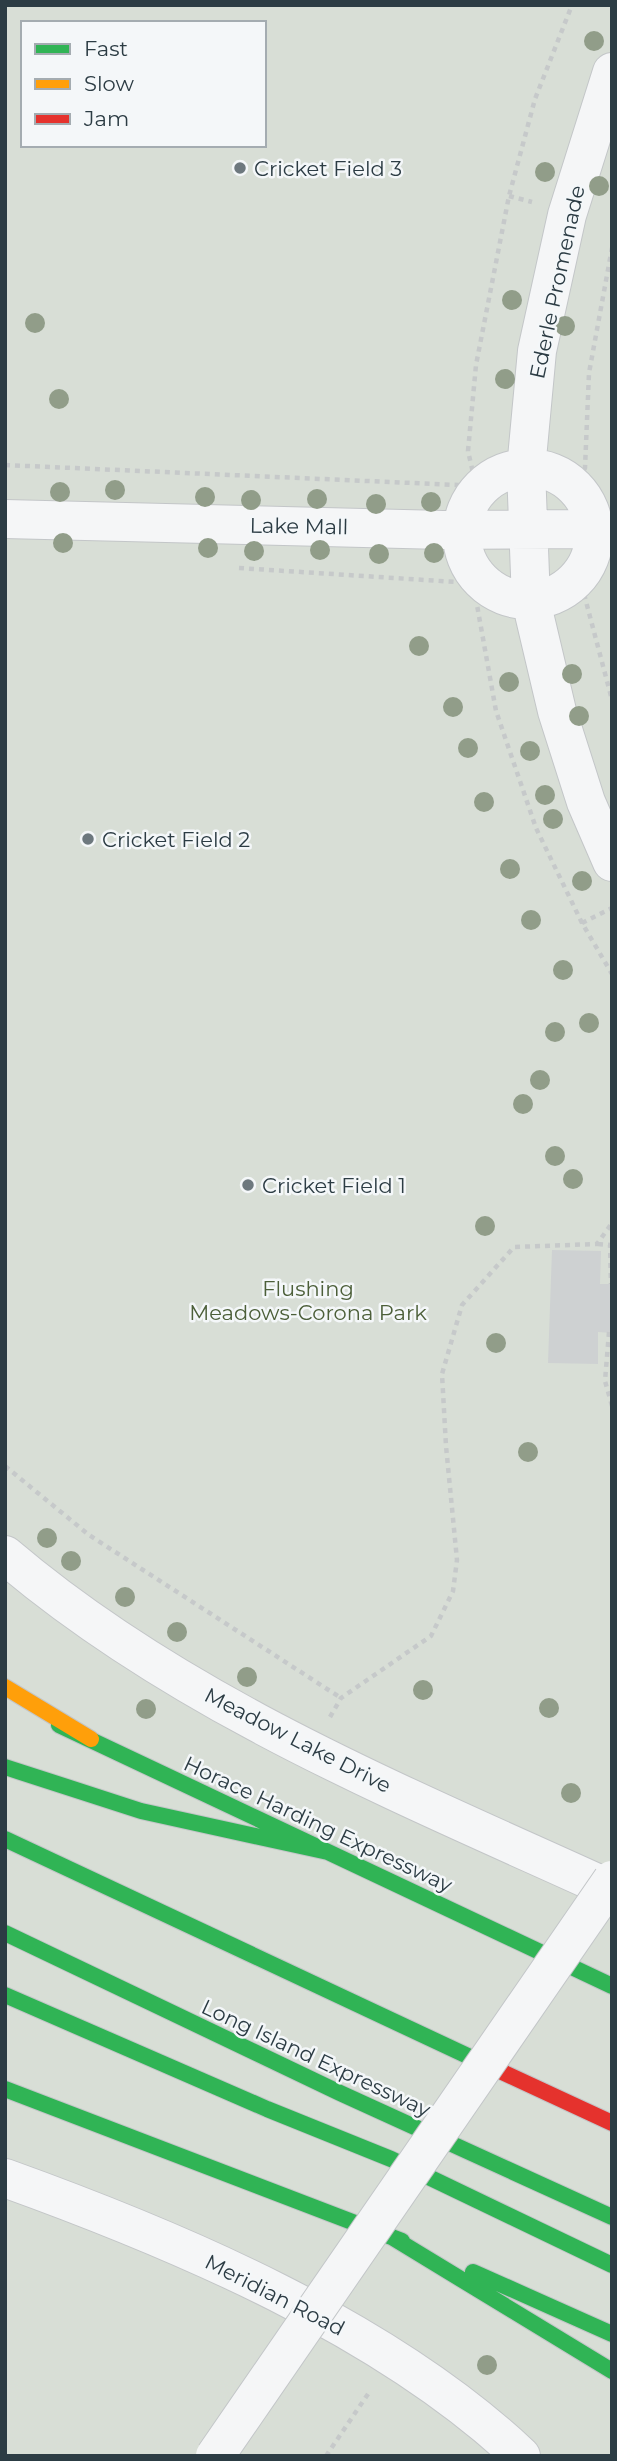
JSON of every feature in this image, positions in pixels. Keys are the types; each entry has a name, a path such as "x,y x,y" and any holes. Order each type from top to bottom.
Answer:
{"main road":[{"path":"5,1686 91,1739"},
{"name":"Horace Harding Expressway","path":"5,1703 91,1739 612,1986"},
{"path":"5,1767 141,1811 328,1852"},
{"path":"5,1839 612,2123"},
{"name":"Long Island Expressway","path":"5,1933 328,2087 612,2217"},
{"path":"5,1995 267,2109 391,2159 612,2265"},
{"path":"5,2089 390,2236 612,2334"},
{"path":"390,2236 612,2371"}],"street":[{"name":"Ederle Promenade","path":"612,72 567,215 537,351 526,468 531,601 557,711 586,802 612,862"},
{"path":"526,468 556,474 574,487 587,505 593,529 592,547 585,568 571,585 552,596 531,601 509,598 489,588 473,572 463,552 461,530 466,509 477,491 494,477 514,469 526,468"},
{"name":"Lake Mall","path":"5,519 461,530 593,529"},
{"name":"Meadow Lake Drive","path":"5,1555 48,1592 162,1668 311,1752 612,1890"},
{"path":"215,2456 612,1880"},
{"name":"Meridian Road","path":"5,2178 181,2247 285,2297 391,2358 473,2415 522,2456"}],"path":[{"path":"477,491 468,451 476,365 507,209 535,99 572,5"},
{"path":"574,487 585,468 589,373 612,248"},
{"path":"5,465 458,485 477,491"},
{"path":"237,568 456,582 482,581 477,604 496,711 537,828 582,923 612,974"},
{"path":"579,575 612,700"},
{"path":"582,923 612,908"},
{"path":"597,1244 612,1223"},
{"path":"311,1752 341,1698 431,1636 453,1591 457,1560 442,1374 463,1305 514,1247 611,1245 611,1284"},
{"path":"610,1332 605,1381 612,1406"},
{"path":"5,1466 89,1535 341,1698"},
{"path":"326,2456 391,2358"}],"green space":[{"name":"Flushing Meadows-Corona Park","path":"5,5 612,5 612,2456 5,2456"}],"building":[{"path":"552,1250 601,1251 600,1284 612,1284 612,1333 598,1332 598,1364 548,1363"}],"traffic: fast":[{"path":"59,1725 612,1986"},
{"path":"5,1767 141,1811 328,1852"},
{"path":"5,1839 487,2065"},
{"path":"5,1933 340,2093 612,2217"},
{"path":"5,1995 267,2109 391,2159 612,2265"},
{"path":"5,2089 402,2241"},
{"path":"390,2236 612,2371"},
{"path":"473,2272 612,2334"}],"traffic: slow":[{"path":"5,1687 91,1739"}],"traffic: jam":[{"path":"487,2065 612,2123"}],"place":[{"name":"Cricket Field 3","path":"240,168"},
{"name":"Cricket Field 2","path":"88,839"},
{"name":"Cricket Field 1","path":"248,1185"}]}
